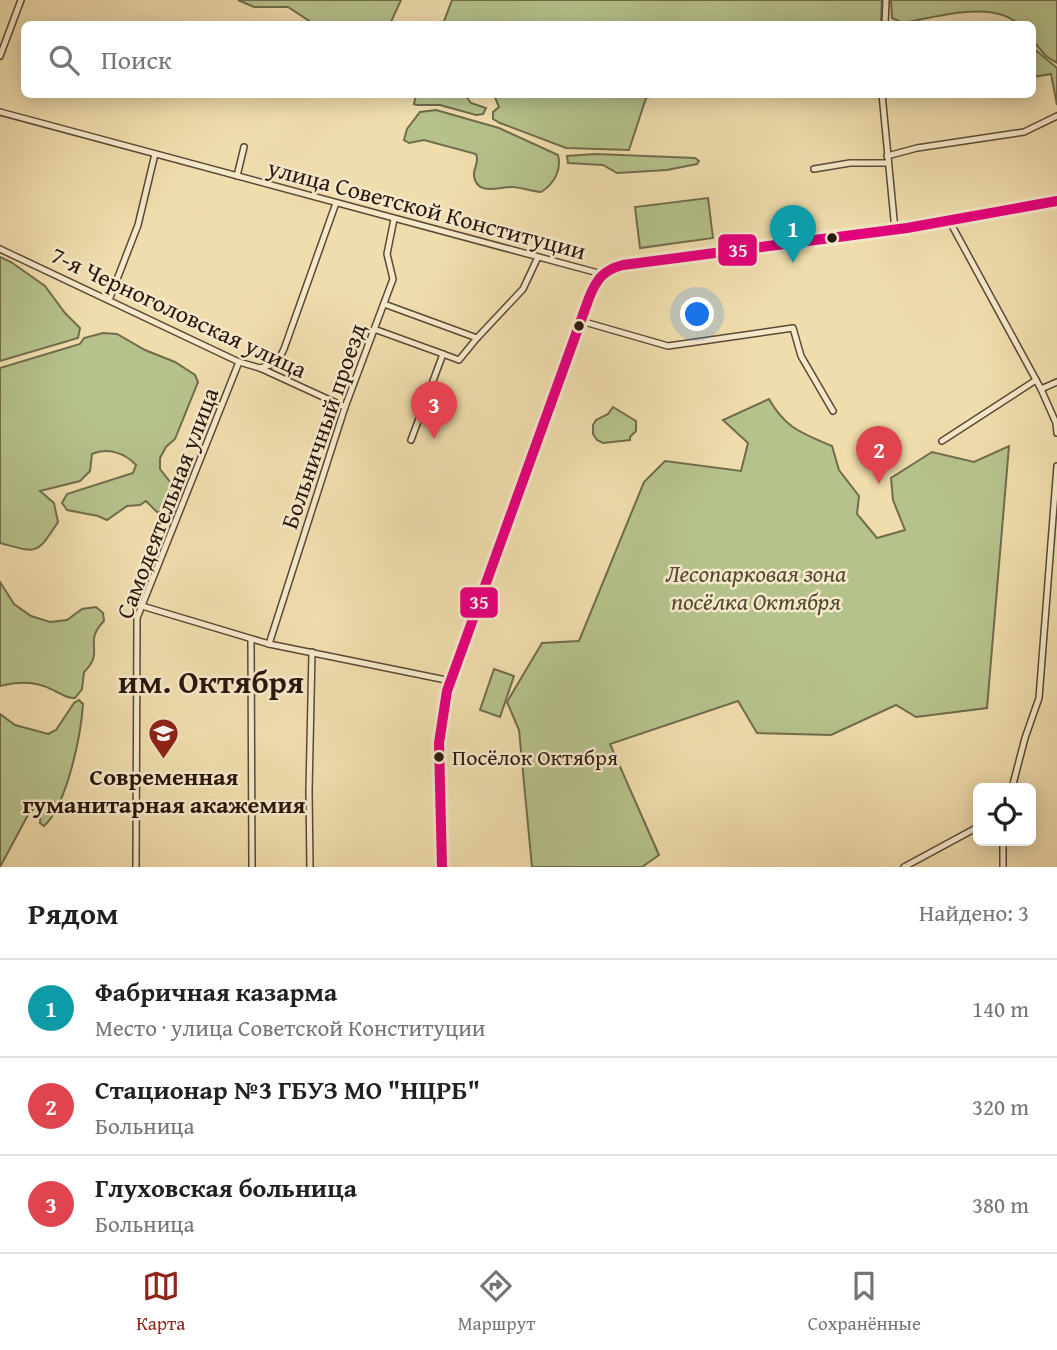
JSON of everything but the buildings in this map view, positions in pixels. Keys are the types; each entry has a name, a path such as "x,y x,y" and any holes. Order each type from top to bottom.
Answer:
{"street":[{"path":"0,56 22,0"},
{"path":"886,0 886,21"},
{"path":"882,98 895,230"},
{"name":"улица Советской Конституции","path":"0,112 602,274 609,268 623,265 950,222 1057,201"},
{"path":"887,156 916,148 1024,132 1057,116"},
{"path":"237,176 244,147"},
{"path":"109,300 138,225 155,154"},
{"path":"814,169 850,163 888,163"},
{"path":"260,368 276,363 284,349 336,203"},
{"name":"Больничный проезд","path":"269,644 345,407 393,279 387,254 394,219"},
{"path":"950,222 1041,389 1056,423 1057,433"},
{"name":"7-я Черноголовская улица","path":"0,249 239,362 260,368 345,407"},
{"path":"374,329 459,360 523,289 538,257"},
{"path":"442,867 439,743 444,705 592,290 602,274"},
{"path":"384,304 477,338"},
{"path":"581,321 668,346 793,328 801,356 833,411"},
{"path":"411,440 443,354"},
{"name":"Самодеятельная улица","path":"136,867 137,618 239,362"},
{"path":"942,441 1036,380"},
{"path":"1041,389 1057,382"},
{"path":"1013,783 1039,698 1057,466"},
{"path":"142,606 269,644 451,681"},
{"path":"251,639 252,867"},
{"path":"310,867 312,652"},
{"path":"904,867 973,830"},
{"path":"1003,846 1003,867"}],"green space":[{"path":"238,0 401,0 391,21 309,21 288,7 254,7"},
{"path":"452,0 882,0 881,21 444,21"},
{"path":"891,0 1057,0 1057,63 1036,44 1036,21 1013,21 994,13 979,12 946,14 913,21 892,18"},
{"path":"1036,50 1057,68 1057,105 1051,74 1036,76"},
{"path":"415,98 467,98 471,103 486,108 483,114 476,115 440,105 414,104"},
{"path":"495,98 646,98 629,150 566,148 493,119 493,112 499,107"},
{"path":"436,110 499,128 558,155 556,176 541,192 513,187 490,189 480,186 474,176 476,154 424,140 409,143 404,140 407,129 420,112"},
{"path":"596,154 695,158 699,161 697,164 667,170 617,173 603,165 568,163 567,156"},
{"path":"708,198 713,238 640,248 635,207"},
{"path":"0,257 45,286 80,328 78,338 0,361"},
{"path":"103,333 117,334 145,350 175,362 195,375 198,382 175,439 166,447 160,458 160,469 177,491 172,507 166,512 157,512 146,501 140,505 127,506 107,520 67,510 62,503 67,494 133,473 136,465 127,457 116,452 98,452 92,454 90,471 80,481 40,491 54,503 58,522 40,546 29,550 0,543 0,368 80,344 84,338"},
{"name":"Лесопарковая зона посёлка Октября","path":"769,399 788,424 832,446 839,470 859,496 857,514 877,538 905,530 893,500 891,478 932,452 974,462 1009,446 987,708 916,717 896,705 831,735 757,733 738,701 610,744 659,855 642,867 532,867 519,730 507,702 542,643 579,641 644,482 665,461 741,471 748,443 723,420"},
{"path":"613,407 636,421 636,431 630,440 603,443 593,434 593,425"},
{"path":"0,582 14,604 31,616 50,622 67,620 82,609 96,607 103,613 104,621 95,635 93,658 84,672 82,689 75,698 35,684 14,683 0,686"},
{"path":"494,669 514,676 500,717 480,710"},
{"path":"79,700 83,704 79,733 60,802 44,826 40,823 41,806 29,813 0,867 0,714 15,725 48,734 56,730 74,703"}],"transit line":[{"name":"35","path":"442,867 439,743 447,691 589,298 601,277 623,265 907,228 1057,201"}],"place":[{"name":"Фабричная казарма","path":"793,263"},
{"name":"Глуховская больница","path":"434,439"},
{"name":"Стационар №3 ГБУЗ МО \"НЦРБ\"","path":"879,484"},
{"name":"Посёлок Октября","path":"439,757"},
{"name":"Современная гуманитарная акажемия","path":"164,761"}],"district":[{"name":"им. Октября","path":"211,681"}]}
